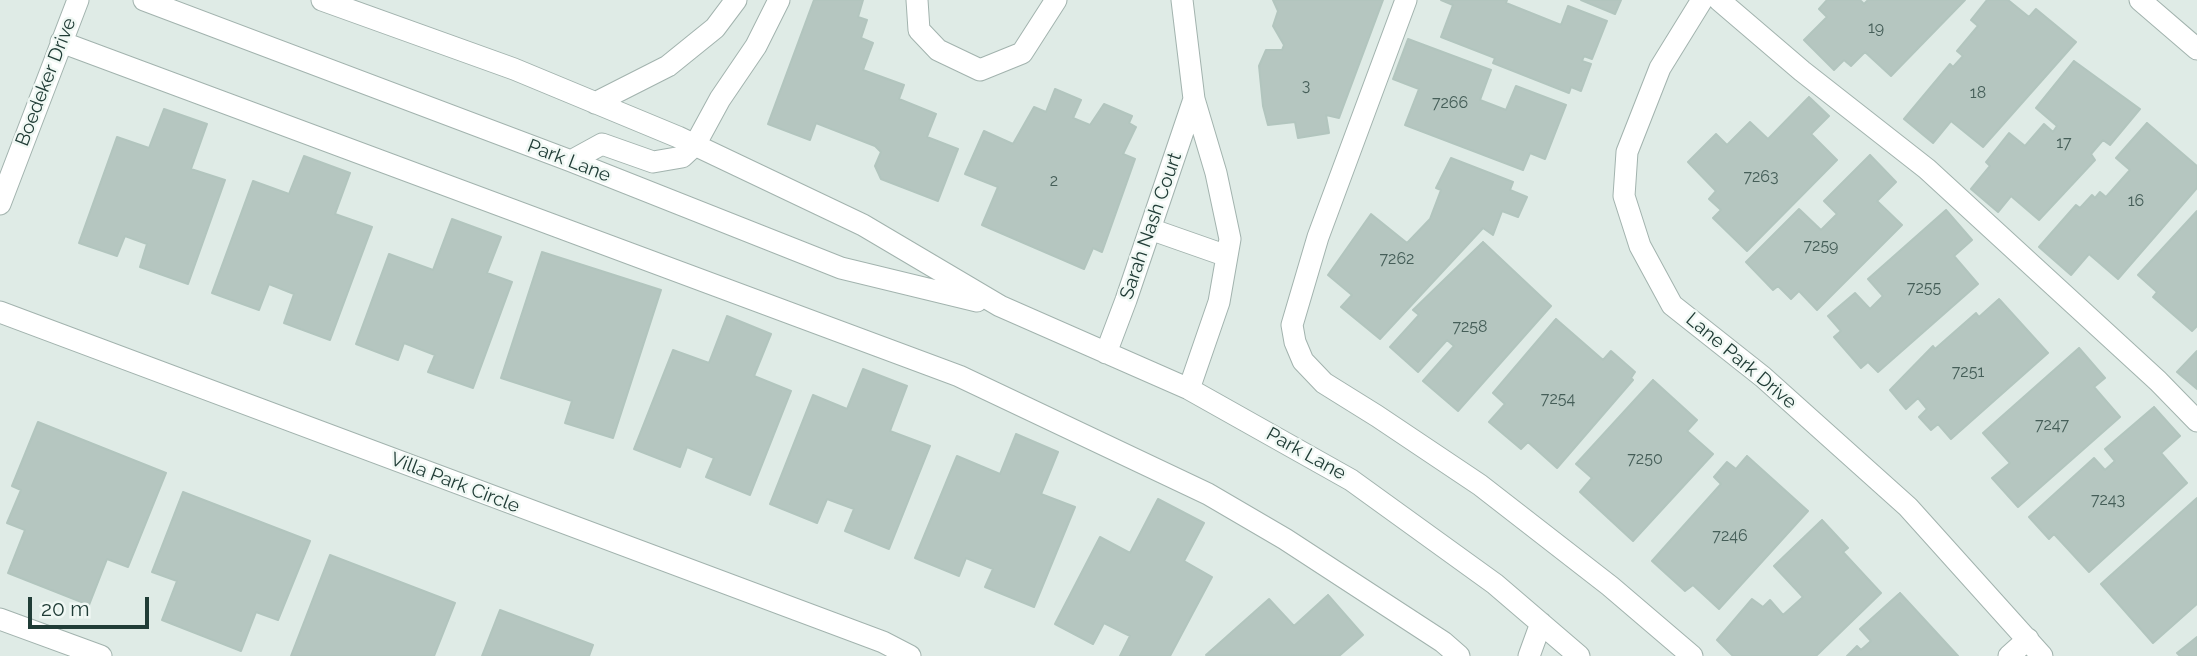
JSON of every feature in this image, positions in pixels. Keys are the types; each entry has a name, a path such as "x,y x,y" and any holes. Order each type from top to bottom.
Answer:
{"street":[{"name":"Boedeker Drive","path":"0,204 78,0"},
{"name":"Park Lane","path":"144,0 571,161 841,268 1000,306"},
{"name":"Park Lane","path":"322,0 514,69 695,145 863,225 1000,306 1189,389 1351,480 1495,584 1579,656"},
{"path":"594,103 668,66 715,28 736,0"},
{"path":"571,161 602,144 653,162 682,158 695,145 720,99 756,46 779,0"},
{"path":"917,0 919,30 938,50 980,70 1022,53 1056,0"},
{"name":"Sarah Nash Court","path":"1182,0 1194,99 1216,173 1230,239 1219,302 1189,389"},
{"path":"1406,0 1318,237 1292,325 1294,342 1303,361 1324,383 1480,485 1610,586 1692,656"},
{"name":"Lane Park Drive","path":"1702,0 1660,68 1627,152 1624,195 1640,246 1672,305 1763,377 1908,507 2042,656"},
{"path":"1719,0 1802,71 1927,169 2158,381 2197,421"},
{"path":"2140,0 2197,49"},
{"path":"61,42 958,376 1208,494 1284,539 1459,656"},
{"name":"Sarah Nash Court","path":"1106,353 1194,99"},
{"path":"1150,229 1227,256"},
{"name":"Villa Park Circle","path":"0,312 883,642 910,656"},
{"path":"0,619 101,656"},
{"path":"1529,656 1541,624"},
{"path":"2009,656 2028,639"}],"building":[{"path":"814,0 863,0 858,17 867,20 861,38 873,43 863,70 904,85 899,99 936,114 927,137 958,149 938,201 881,179 875,166 881,152 875,146 816,123 810,140 768,124"},
{"path":"1273,0 1383,0 1339,118 1326,115 1329,133 1298,138 1295,122 1268,125 1259,66 1266,50 1282,50 1284,45 1273,26 1278,11"},
{"path":"1441,0 1507,0 1506,3 1561,25 1568,6 1607,21 1592,59 1584,56 1582,61 1591,64 1581,91 1571,87 1569,93 1493,63 1495,58 1441,37 1453,5"},
{"path":"1581,0 1621,0 1615,14"},
{"path":"1827,0 1860,0 1864,4 1868,0 1965,0 1891,76 1865,52 1851,66 1844,60 1834,70 1804,40 1827,17 1819,9"},
{"path":"1987,0 2008,0 2029,17 2036,9 2076,42 1983,147 1951,121 1933,143 1904,119 1950,64 1953,67 1963,56 1957,51 1978,26 1971,20"},
{"path":"1408,39 1491,70 1480,100 1506,110 1516,86 1566,105 1545,159 1530,153 1523,170 1405,125 1419,89 1393,79"},
{"path":"2074,61 2140,109 2110,145 2103,140 2091,154 2095,160 2039,220 2011,196 1998,212 1971,189 1990,166 1986,162 2009,133 2025,146 2044,124 2053,132 2057,126 2036,108"},
{"path":"1055,89 1081,100 1073,118 1090,125 1104,104 1132,116 1129,123 1136,127 1123,154 1135,159 1102,252 1093,248 1084,269 982,225 998,187 965,174 984,131 1013,144 1034,107 1046,112"},
{"path":"1809,97 1829,116 1811,134 1837,160 1747,251 1713,218 1721,210 1709,199 1716,191 1688,162 1716,134 1727,145 1750,122 1768,139"},
{"path":"164,109 207,124 191,169 225,180 188,284 140,267 147,244 125,236 117,256 79,243 117,137 149,148"},
{"path":"2147,123 2197,166 2197,188 2118,279 2089,254 2071,275 2039,247 2076,205 2080,208 2092,195 2095,198 2100,192 2106,197 2130,170 2116,158"},
{"path":"1870,155 1896,182 1877,201 1902,225 1817,310 1799,291 1791,299 1778,286 1773,290 1746,262 1799,209 1821,230 1837,214 1824,201"},
{"path":"304,156 350,173 335,214 372,227 330,340 284,323 294,294 269,284 259,310 212,293 253,181 289,194"},
{"path":"1451,158 1513,182 1510,190 1527,197 1518,217 1502,211 1493,235 1483,228 1380,339 1341,307 1352,295 1328,275 1371,214 1407,243 1430,219 1441,190 1436,188"},
{"path":"1946,210 1972,240 1954,256 1978,284 1878,372 1868,362 1861,368 1834,337 1841,331 1828,316 1855,293 1870,309 1883,296 1868,279"},
{"path":"2197,211 2197,326 2192,331 2153,297 2157,292 2138,275"},
{"path":"452,219 501,237 487,273 512,282 473,388 428,372 435,355 404,343 398,360 356,344 389,254 433,270"},
{"path":"1483,242 1551,306 1458,411 1423,381 1454,346 1447,340 1418,372 1390,347 1419,315 1413,310"},
{"path":"542,252 661,290 613,438 565,423 572,401 501,378"},
{"path":"1999,299 2048,353 1951,439 1938,424 1931,430 1919,417 1927,409 1918,398 1906,409 1890,390 1933,346 1935,349 1976,313 1979,317"},
{"path":"727,316 771,334 754,376 791,391 750,495 706,477 714,458 687,447 680,467 634,449 673,350 709,363"},
{"path":"1556,319 1603,360 1611,351 1635,372 1631,378 1633,380 1557,468 1528,442 1521,449 1489,422 1505,404 1493,393"},
{"path":"2079,348 2105,378 2094,387 2120,417 2018,507 1992,478 2010,463 1983,433"},
{"path":"2197,351 2197,389 2177,372"},
{"path":"863,369 907,386 890,431 930,446 889,549 845,531 854,509 827,499 817,523 770,504 813,395 847,409"},
{"path":"1653,380 1697,420 1687,431 1713,454 1633,541 1580,492 1592,478 1576,464"},
{"path":"2154,407 2180,436 2161,453 2187,483 2089,572 2054,534 2049,539 2029,517 2094,458 2105,470 2115,461 2105,449"},
{"path":"38,422 166,473 128,567 107,559 89,605 8,573 25,530 7,523 21,490 12,486"},
{"path":"1016,434 1058,452 1041,494 1075,507 1034,607 985,587 993,569 966,558 959,576 915,558 957,456 1000,474"},
{"path":"1747,456 1808,511 1719,609 1693,585 1685,591 1652,561 1721,484 1714,477 1727,462 1736,469"},
{"path":"183,492 310,541 278,620 256,612 241,651 162,620 177,581 152,572"},
{"path":"2197,498 2197,604 2153,643 2101,584"},
{"path":"1158,499 1204,523 1184,561 1212,577 1170,656 1120,656 1130,636 1104,623 1093,644 1055,624 1100,537 1130,553"},
{"path":"1822,520 1848,548 1843,552 1881,593 1816,656 1733,656 1717,640 1752,599 1763,607 1770,600 1783,615 1803,597 1774,566"},
{"path":"330,555 455,603 434,656 291,656"},
{"path":"1900,593 1958,656 1847,656 1857,646 1861,650 1871,641 1860,629"},
{"path":"1328,595 1363,635 1339,656 1206,655 1269,599 1294,626"},
{"path":"500,610 593,645 589,656 482,656"},
{"path":"2197,637 2197,656 2180,656 2177,653"}]}
